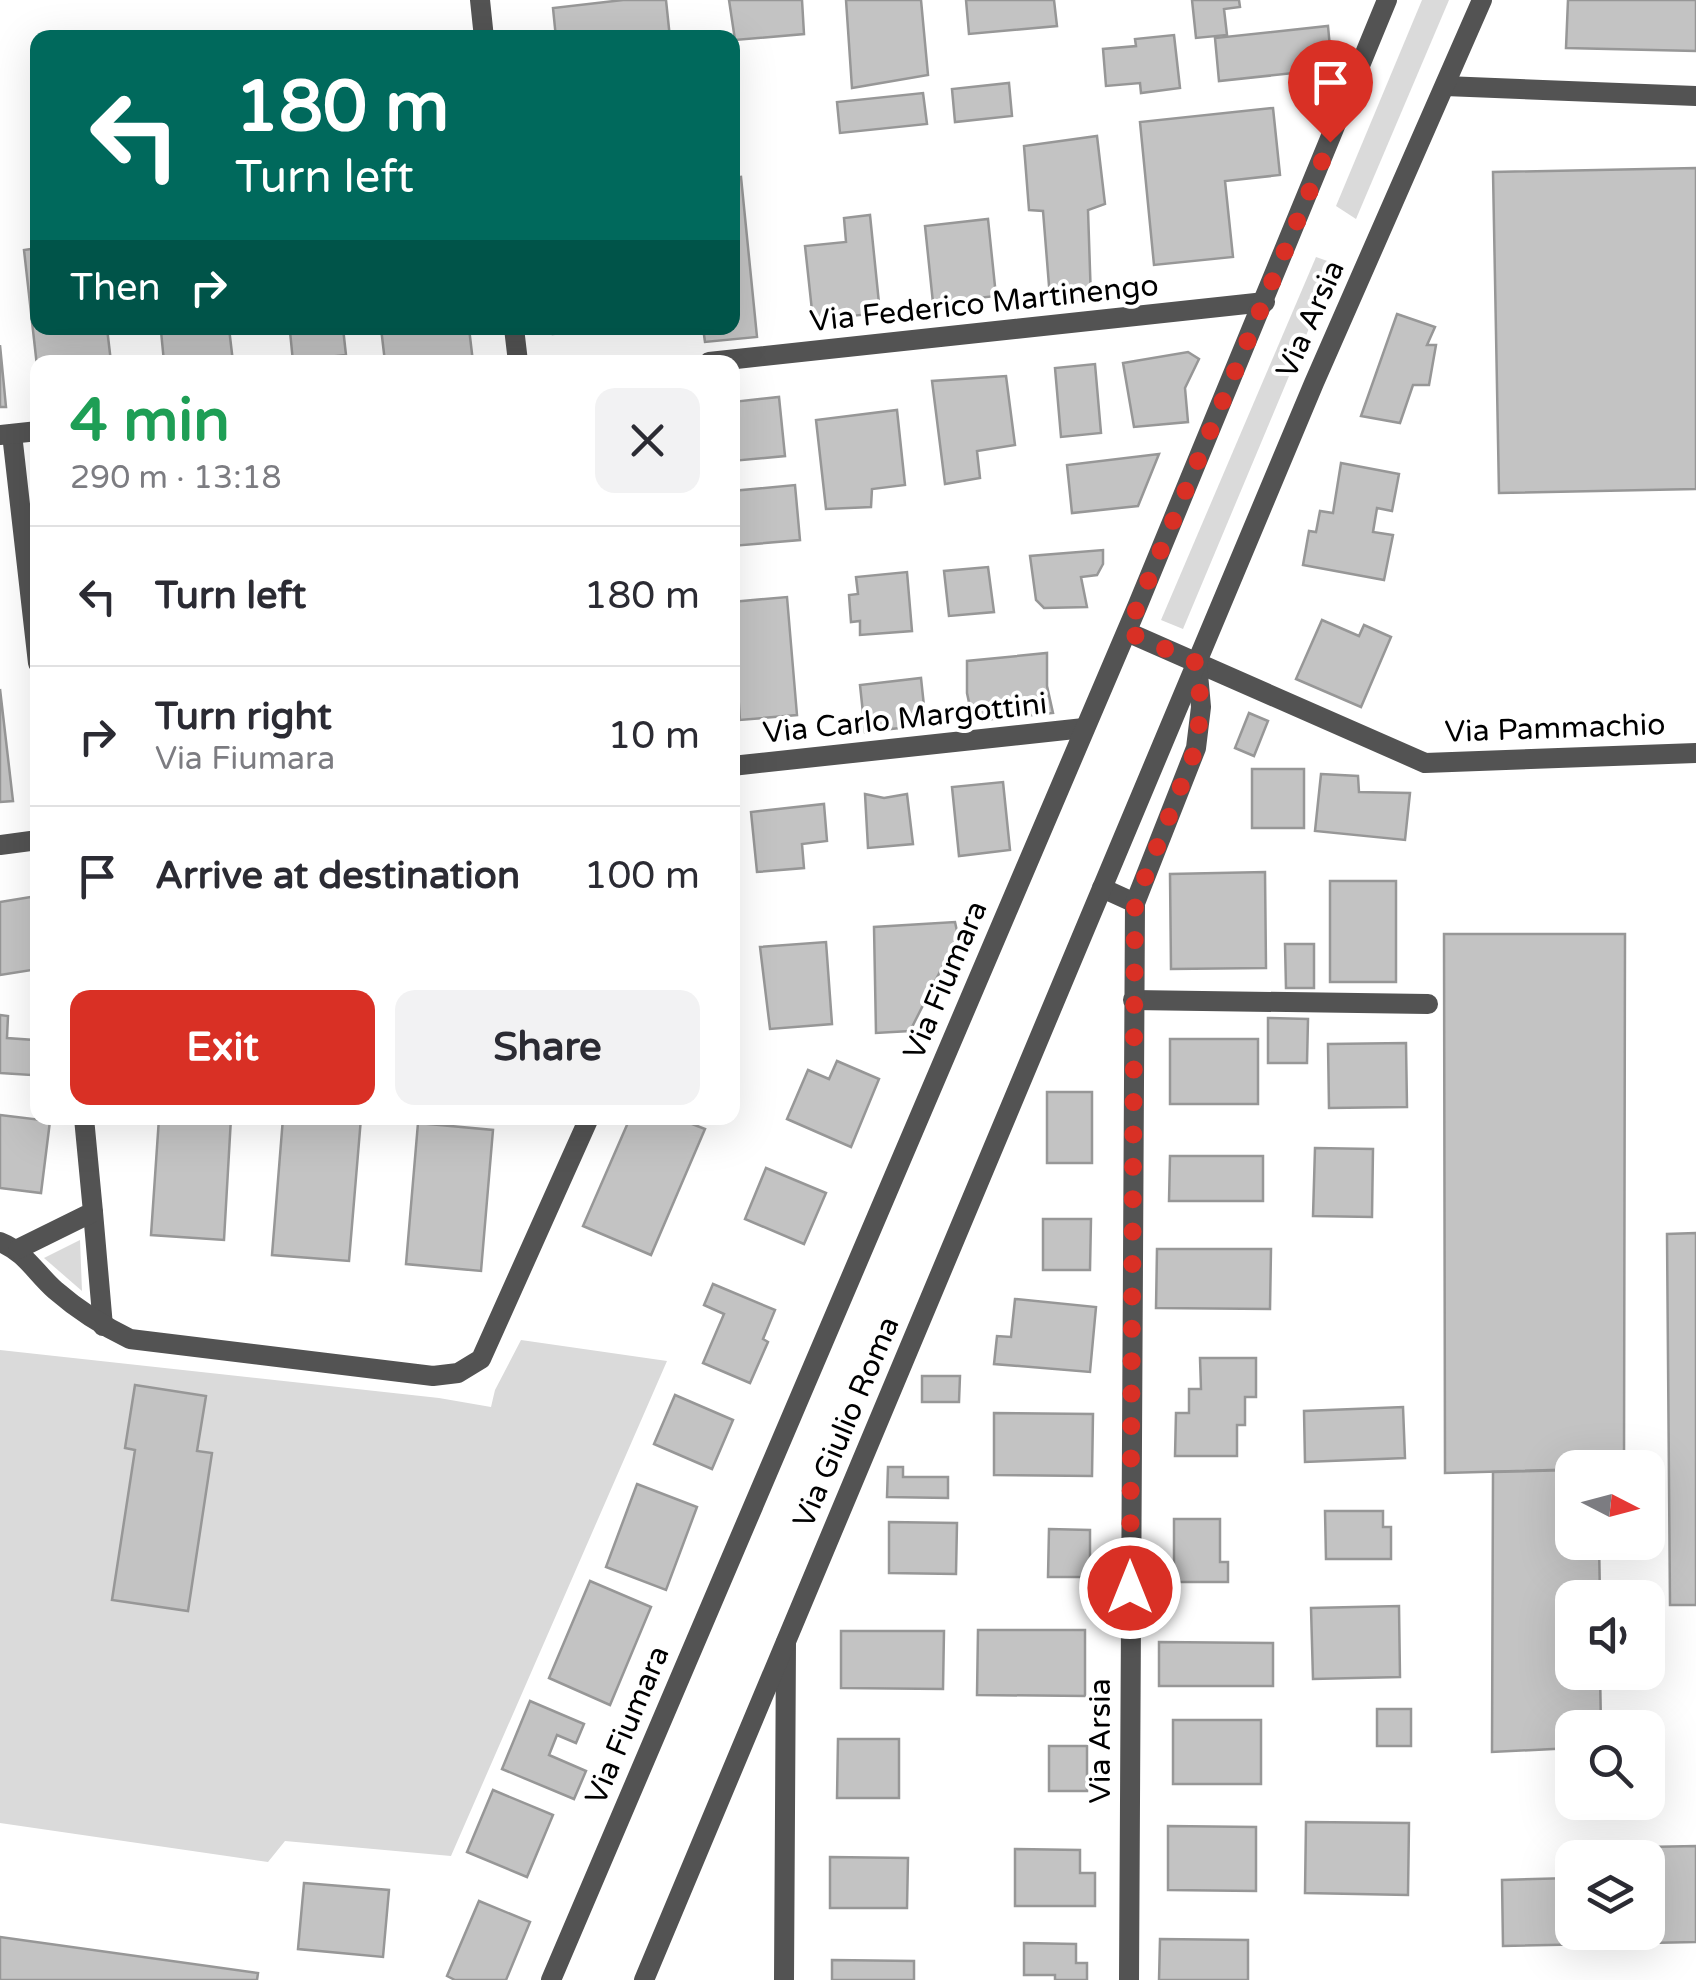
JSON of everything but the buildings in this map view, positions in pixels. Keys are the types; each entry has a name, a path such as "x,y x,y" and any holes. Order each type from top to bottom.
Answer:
{"street":[{"path":"480,0 483,30"},
{"name":"Via Fiumara","path":"550,1980 1127,632 1387,0"},
{"name":"Via Arsia","path":"1102,888 1314,384 1482,0"},
{"path":"1445,86 1696,96"},
{"name":"Via Federico Martinengo","path":"740,359 1265,302"},
{"path":"6,435 30,607"},
{"name":"Via Pammachio","path":"1127,632 1424,763 1696,753"},
{"name":"Via Arsia","path":"1128,1980 1135,903 1196,748 1201,707 1197,663"},
{"name":"Via Carlo Margottini","path":"740,765 1084,728"},
{"path":"0,845 30,841"},
{"path":"1102,888 1135,903"},
{"name":"Via Giulio Roma","path":"644,1980 1102,888"},
{"path":"1134,1000 1428,1004"},
{"path":"85,1125 103,1326"},
{"path":"93,1212 9,1246 54,1289 103,1326 130,1339 433,1376 458,1373 481,1358 586,1125"},
{"path":"784,1980 786,1642"}],"shaded area":[{"path":"1422,0 1449,0 1356,219 1336,206"},
{"path":"1316,257 1336,264 1183,629 1161,620"},
{"path":"80,1240 82,1291 44,1258"},
{"path":"521,1340 667,1361 451,1856 285,1841 268,1862 0,1823 0,1350 491,1407 495,1390"}],"route":[{"path":"1130,1588 1135,903 1188,772 1200,734 1201,707 1197,663 1127,632 1330,142"}]}
